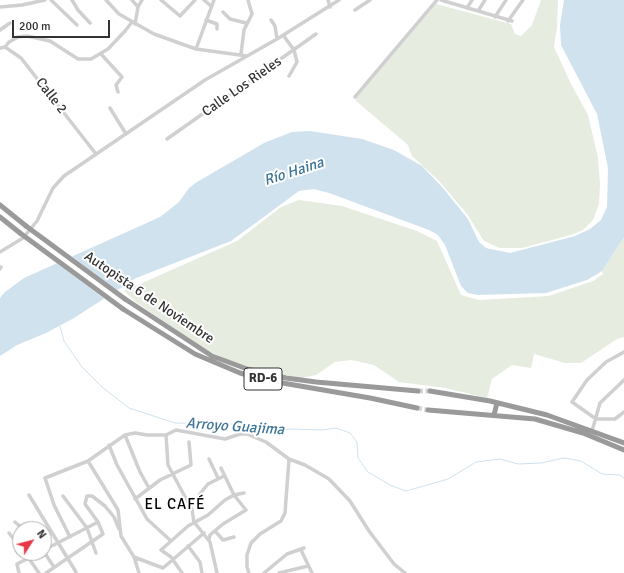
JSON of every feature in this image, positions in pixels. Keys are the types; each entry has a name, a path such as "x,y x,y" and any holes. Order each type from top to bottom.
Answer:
{"highway":[{"name":"Autopista 6 de Noviembre","path":"0,206 126,299 206,353 247,369 316,382 418,391"},
{"name":"Autopista 6 de Noviembre","path":"0,217 123,309 195,354 240,373 265,380 356,395 417,408"},
{"path":"430,392 497,403 547,415 624,443"},
{"path":"494,415 497,403"},
{"path":"428,410 451,413 521,416 583,433 624,450"}],"street":[{"path":"0,7 45,0"},
{"path":"51,0 77,25"},
{"path":"72,0 78,10 90,23"},
{"path":"106,0 119,14 154,34 196,49 247,56"},
{"path":"132,0 138,6"},
{"path":"0,48 5,47 9,42 18,37 27,36 50,41 78,59 91,59 102,54 115,43 133,23 138,6 142,0"},
{"path":"161,0 180,16 195,0"},
{"path":"204,0 210,6"},
{"path":"196,49 210,6 214,0"},
{"path":"241,54 246,23 252,14 248,0"},
{"path":"328,0 330,7"},
{"path":"0,252 23,238 37,221 45,202 56,183 205,80 277,39 339,0"},
{"path":"355,10 370,0"},
{"path":"355,97 437,0"},
{"path":"444,0 510,21 522,0"},
{"path":"456,4 458,0"},
{"path":"467,8 472,0"},
{"path":"478,11 485,0"},
{"path":"495,17 506,0"},
{"path":"223,12 230,19 246,23"},
{"path":"206,20 217,24 217,29"},
{"path":"271,20 275,26 277,39"},
{"path":"0,30 10,23"},
{"name":"Calle Los Rieles","path":"167,139 316,34"},
{"path":"283,35 294,50 296,65 288,76"},
{"name":"Calle 2","path":"5,47 21,58 96,154"},
{"path":"102,54 122,77 116,85 118,92"},
{"path":"110,108 126,134"},
{"path":"624,352 606,362 587,380 573,401 573,404 596,419 615,419 624,412"},
{"path":"592,431 600,402 624,380"},
{"path":"70,537 54,505 45,478 88,461 125,435 135,433 147,436 166,435 176,430 225,439 240,434 247,434 266,442 289,459 305,465 329,479 350,501 394,564 405,573"},
{"path":"125,435 140,472 149,488"},
{"path":"166,435 168,465 192,510 194,522 204,532 209,540 217,573"},
{"path":"135,499 149,488 190,465 190,442"},
{"path":"109,445 117,465 126,478 135,499 147,519 171,541"},
{"path":"209,459 218,478"},
{"path":"249,573 247,567 247,555 250,543 260,534 281,520 285,514 289,459"},
{"path":"88,461 118,510 121,536"},
{"path":"209,540 215,531 246,510 234,495 221,468"},
{"path":"199,495 208,484 224,476"},
{"path":"182,573 162,550 194,522 208,516 225,500 234,495 244,493"},
{"path":"29,495 76,572"},
{"path":"63,496 86,528 96,553"},
{"path":"46,573 104,533 85,504 87,496 92,496 110,511 121,536 134,557 139,573"},
{"path":"52,546 98,522"},
{"path":"215,531 223,540 234,537"},
{"path":"134,557 163,568 204,532"},
{"path":"188,546 200,562 202,573"},
{"path":"264,573 287,554 302,549 312,573"},
{"path":"19,573 17,568 18,564 24,561"},
{"path":"31,561 39,573"},
{"path":"50,561 54,567"},
{"path":"279,573 298,570 308,566"}],"shaded area":[{"path":"541,0 558,0 557,27 554,47 571,84 588,115 598,158 600,185 599,204 593,220 583,230 571,235 522,248 500,248 484,241 467,214 439,181 412,156 408,145 355,100 436,4 511,24 515,34 521,36 532,25"},
{"path":"299,200 342,206 417,231 437,241 461,295 479,300 549,296 593,281 603,274 602,271 624,237 624,337 617,339 581,363 565,363 534,354 531,368 512,365 492,379 487,398 445,388 399,382 374,365 351,360 335,362 316,375 301,378 263,371 231,362 197,345 136,302 124,291 237,241 281,207"}],"water":[{"name":"Río Haina","path":"564,0 624,0 624,237 602,271 587,280 546,293 478,295 468,293 461,286 445,245 438,235 429,230 329,193 314,189 299,191 231,241 136,278 74,318 46,333 17,345 0,356 0,298 5,292 24,278 160,217 179,202 189,188 197,182 264,143 292,132 310,131 362,139 394,150 422,166 443,188 468,219 479,242 486,248 510,253 575,236 590,229 601,220 607,207 608,168 597,114 561,45 560,25"}],"pier":[{"path":"70,255 119,292 106,300 55,262"}],"waterway":[{"name":"Arroyo Guajima","path":"60,326 64,341 82,367 102,387 129,408 175,423 230,424 270,432 291,429 322,430 336,428 350,433 357,442 358,458 368,472 390,485 406,491 448,479 476,462 500,459 518,464 541,463 564,458 581,461 602,474 620,475 624,478"}],"tunnel":[{"path":"418,391 430,391"},
{"path":"417,408 428,410"}],"district":[{"name":"EL CAFÉ","path":"175,505"}]}
